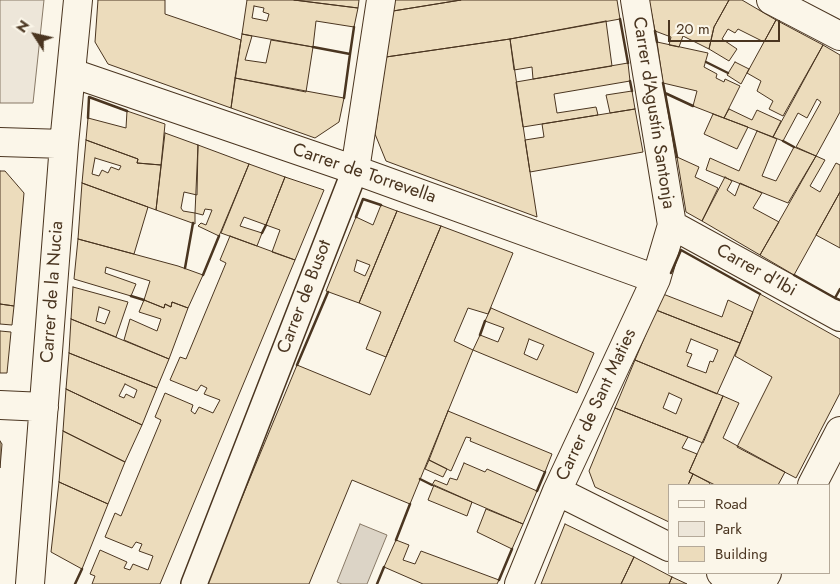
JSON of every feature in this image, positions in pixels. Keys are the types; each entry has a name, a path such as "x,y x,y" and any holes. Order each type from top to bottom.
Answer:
{"street":[{"name":"Carrer de la Nucia","path":"30,584 64,144 78,0"},
{"name":"Carrer de Busot","path":"194,584 355,170 380,0"},
{"name":"Carrer d'Agustín Santonja","path":"635,0 672,225"},
{"path":"771,0 840,36"},
{"name":"Carrer de Torrevella","path":"72,73 355,170 656,279"},
{"path":"0,142 64,144"},
{"name":"Carrer de Sant Maties","path":"519,584 557,491 656,279 672,225"},
{"name":"Carrer d'Ibi","path":"672,225 840,317"},
{"path":"0,405 44,407"},
{"path":"813,484 840,431"},
{"path":"557,491 668,546"},
{"path":"723,574 744,584"}],"green space":[{"path":"0,0 44,0 33,103 0,103"}],"shaded area":[{"path":"360,524 387,535 367,584 342,584 337,582"}],"building":[{"path":"98,0 165,0 165,14 241,40 231,108 108,64 95,42"},
{"path":"247,0 294,0 358,8 354,27 316,21 313,47 242,34","holes":["254,6 264,8 263,12 269,14 267,21 252,18"]},
{"path":"294,0 359,0 358,8"},
{"path":"394,0 461,0 393,11"},
{"path":"461,0 617,0 620,19 510,39 386,57 393,11"},
{"path":"649,0 729,0 714,27 709,49 683,36 679,47 669,45 671,37 655,31"},
{"path":"729,0 742,0 776,20 764,42 738,29 735,33 728,29 722,39 737,49 729,61 709,49 714,27"},
{"path":"776,20 823,45 783,116 769,109 773,101 757,91 761,81 747,73"},
{"path":"606,21 612,66 533,79 532,67 514,70 510,39"},
{"path":"242,34 252,36 245,60 266,63 271,40 313,47 306,92 235,78"},
{"path":"510,39 537,217 386,161 375,134 386,57"},
{"path":"657,42 708,53 704,67 717,74 716,78 724,82 725,79 740,86 724,118 693,106 697,91 663,83"},
{"path":"823,45 840,55 840,112 816,156 796,147 821,102 817,99 807,118 798,113 783,141 773,137"},
{"path":"735,62 749,69 741,84 727,75"},
{"path":"628,63 630,81 554,94 557,113 596,107 598,115 523,127 516,82"},
{"path":"235,78 344,98 339,122 315,138 231,108"},
{"path":"632,91 635,109 610,113 606,95"},
{"path":"635,109 643,152 530,172 525,140 544,137 542,124"},
{"path":"729,109 752,120 757,110 781,121 773,137 724,118"},
{"path":"127,111 165,124 161,165 137,163 138,159 86,140 88,118 126,128"},
{"path":"713,114 748,127 737,149 704,134"},
{"path":"757,131 777,139 762,176 776,181 794,147 816,156 788,203 706,170 710,158 739,171"},
{"path":"165,133 198,145 197,195 184,192 181,208 183,211 195,213 195,224 156,210"},
{"path":"86,140 138,159 137,163 161,165 156,210 82,183","holes":["95,158 121,166 119,170 111,167 108,173 102,170 99,176 92,174"]},
{"path":"198,145 249,164 219,236 198,226 201,223 206,225 212,210 205,209 203,215 195,213"},
{"path":"816,156 825,160 810,186 820,192 836,163 840,165 840,192 794,275 760,255"},
{"path":"677,157 699,167 695,177 718,188 702,221 686,212"},
{"path":"249,164 285,177 266,225 244,217 240,226 262,233 257,246 221,233"},
{"path":"0,171 5,171 24,193 14,306 0,304"},
{"path":"285,177 324,190 295,260 272,252 280,230 266,225"},
{"path":"725,177 732,181 727,190 735,196 740,183 762,193 753,208 779,222 760,255 702,221"},
{"path":"82,183 148,207 134,254 78,239"},
{"path":"840,192 840,248 816,235"},
{"path":"381,205 397,211 359,303 326,291 356,217 373,225","holes":["357,260 370,265 365,276 354,271"]},
{"path":"397,211 441,226 386,357 366,349 381,312 359,303"},
{"path":"441,226 513,253 488,314 468,308 454,341 473,350 410,504 352,480 309,584 206,584 297,365 370,395"},
{"path":"230,236 295,260 160,584 92,584 95,576 90,574 100,550 127,562 124,568 130,570 133,564 148,570 153,556 139,551 142,544 136,542 132,548 105,537 115,513 121,516 161,420 155,417 165,393 193,405 191,411 195,414 199,407 213,413 220,400 204,394 207,388 201,385 197,391 170,380 180,357 186,359 226,263 220,260"},
{"path":"78,239 178,266 203,275 188,308 172,302 171,307 165,304 164,308 144,300 150,281 106,267 105,273 136,284 131,296 74,279"},
{"path":"73,287 128,302 116,337 71,319","holes":["99,307 110,311 105,324 96,321"]},
{"path":"663,294 722,317 728,300 753,312 740,343 656,310"},
{"path":"760,294 840,339 840,393 796,478 737,447 772,377 735,356"},
{"path":"144,300 164,308 165,304 171,307 172,302 188,308 169,359 124,340 130,319 157,331 161,319 139,312"},
{"path":"0,304 14,306 12,325 0,324"},
{"path":"491,308 594,353 577,393 473,350 480,335 498,342 504,328 485,321","holes":["529,339 544,345 537,360 524,354"]},
{"path":"656,310 740,343 717,394 635,360","holes":["691,339 718,350 713,362 710,361 706,373 687,366 692,354 686,352"]},
{"path":"71,319 169,359 157,388 69,353"},
{"path":"0,331 11,332 7,373 0,373"},
{"path":"69,353 157,388 142,425 66,389","holes":["125,384 137,390 134,398 126,394 124,398 119,396"]},
{"path":"635,360 723,396 703,443 615,408","holes":["669,393 682,399 676,414 663,408"]},
{"path":"66,389 142,425 125,462 63,431"},
{"path":"723,396 739,403 723,438 785,472 779,484 713,484 689,472"},
{"path":"615,408 688,437 682,448 697,454 689,472 693,474 688,484 668,484 668,522 595,487 589,471"},
{"path":"448,411 552,454 545,472 470,441 471,438 466,437 451,471 429,460"},
{"path":"63,431 125,462 108,504 59,482"},
{"path":"0,441 2,444 0,468"},
{"path":"429,460 447,469 443,477 425,469"},
{"path":"464,463 485,472 487,469 537,491 523,524 432,485 435,480 447,485 450,478 457,480"},
{"path":"693,474 710,483 710,484 688,484"},
{"path":"59,482 108,504 82,569 51,552"},
{"path":"434,485 472,502 467,516 428,500"},
{"path":"486,509 523,524 512,549 477,532"},
{"path":"565,524 634,557 621,584 541,584"},
{"path":"396,540 409,545 403,560 415,564 421,551 499,580 497,584 423,584 384,567"},
{"path":"634,557 672,577 669,584 621,584"},
{"path":"672,577 687,584 669,584"}],"wall":[{"path":"620,19 628,63"},
{"path":"350,54 354,27"},
{"path":"655,31 657,42"},
{"path":"313,47 350,54 344,98"},
{"path":"706,62 728,73"},
{"path":"630,81 632,91"},
{"path":"663,83 665,93 693,106"},
{"path":"665,93 677,157"},
{"path":"88,118 89,97 127,111"},
{"path":"783,141 794,147"},
{"path":"356,217 363,199 381,205"},
{"path":"185,268 193,223"},
{"path":"262,233 266,225"},
{"path":"203,275 219,236"},
{"path":"671,273 681,250 760,294"},
{"path":"794,275 835,298"},
{"path":"840,289 835,298 840,300"},
{"path":"297,365 328,292"},
{"path":"131,296 144,300"},
{"path":"480,335 485,321"},
{"path":"537,491 545,472"},
{"path":"420,479 432,485"},
{"path":"396,540 410,504"},
{"path":"499,580 512,549"},
{"path":"377,584 384,567"},
{"path":"75,584 82,569"}]}
